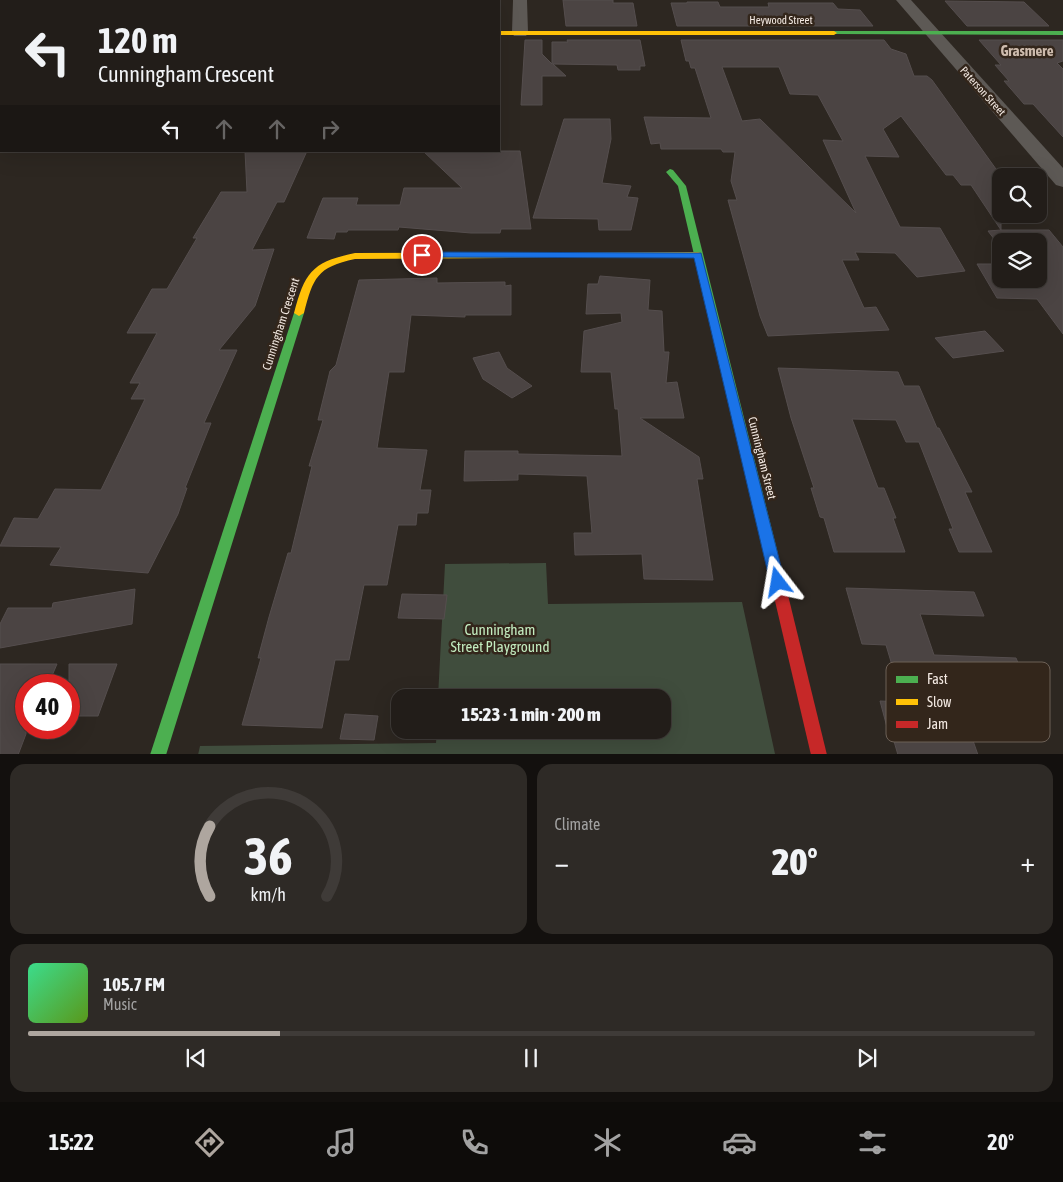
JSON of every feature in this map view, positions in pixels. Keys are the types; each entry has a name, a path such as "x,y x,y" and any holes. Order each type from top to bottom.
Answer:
{"street":[{"path":"520,0 520,33"},
{"name":"Paterson Street","path":"903,0 1063,181"},
{"name":"Heywood Street","path":"500,33 1063,33"},
{"name":"Cunningham Street","path":"670,172 682,186 820,754"},
{"name":"Cunningham Crescent","path":"158,754 309,280 318,270 332,261 364,254 698,255"}],"green space":[{"name":"Cunningham Street Playground","path":"546,563 548,604 742,602 775,754 198,754 200,746 436,743 436,739 671,739 671,689 438,689 445,564"}],"building":[{"path":"563,0 613,0 613,3 633,3 637,26 566,26"},
{"path":"945,1 1024,2 1049,26 967,26"},
{"path":"718,2 720,7 769,7 768,3 833,3 838,9 860,10 873,26 677,26 671,3"},
{"path":"525,40 542,40 542,54 552,64 552,42 568,42 567,40 640,40 645,66 640,66 640,70 618,70 617,65 553,64 566,76 542,76 542,105 521,105"},
{"path":"681,40 884,40 891,49 906,54 914,76 927,76 932,80 995,168 992,168 992,216 971,185 961,185 953,175 946,175 901,116 883,129 899,157 865,156 900,227 940,228 965,271 917,277 895,253 855,252 859,260 842,260 864,308 876,307 889,330 768,336 760,316 728,200 737,200 731,181 735,152 723,152 721,149 661,149 660,143 651,144 644,117 711,118 695,68 691,68 689,61 686,61","holes":["722,67 779,67 790,94 818,95 843,141 823,140 856,213 760,119 742,121"]},
{"path":"979,40 1063,40 1063,61 1057,63 1063,69 1063,137 1033,104 1024,104 1004,81 1009,81 995,65 1001,65"},
{"path":"564,119 610,119 611,139 602,183 631,186 627,197 638,198 631,230 599,230 598,219 533,218"},
{"path":"520,151 531,229 501,229 500,233 471,233 399,227 398,230 348,230 347,232 336,232 334,239 307,238 323,198 358,198 356,205 400,205 404,188 462,188 424,152"},
{"path":"245,152 307,152 284,202 277,202 252,250 274,249 255,306 219,350 237,350 204,423 211,423 185,488 187,488 178,514 148,573 50,565 61,547 0,546 14,518 38,519 55,489 101,490 145,399 131,399 140,383 130,383 157,333 127,333 152,289 167,289 197,238 193,238 221,192 247,192"},
{"path":"996,223 1001,223 1001,230"},
{"path":"1049,230 1063,247 1063,334 1037,299 997,298 977,264 992,264 992,288 1047,288 1047,233 992,233 992,236 988,231"},
{"path":"600,276 650,280 648,310 662,311 664,352 669,352 666,383 677,382 684,418 640,418 699,457 703,479 697,479 713,580 644,579 642,554 575,555 574,533 592,533 587,476 518,474 518,480 464,481 465,451 518,451 518,454 622,456 618,409 615,409 611,372 581,372 584,331 622,322 621,313 586,314 588,284 598,284"},
{"path":"437,278 437,283 505,282 505,286 511,285 511,315 465,315 465,317 411,315 404,372 389,372 377,448 427,450 420,490 431,490 428,513 417,513 416,525 398,525 387,585 364,585 349,660 335,660 322,728 242,725 261,658 258,658 269,617 288,553 291,553 312,466 309,466 323,420 318,420 330,371 336,365 359,280"},
{"path":"985,331 1004,351 953,358 935,338"},
{"path":"499,352 507,368 532,386 512,398 483,379 473,358"},
{"path":"778,368 898,372 904,386 919,386 937,428 939,428 972,492 965,492 992,552 959,552 949,529 953,529 919,442 906,442 896,420 852,419 878,488 884,488 896,518 893,518 905,552 834,552 824,518 820,517 811,488 814,488 791,418"},
{"path":"846,588 974,592 984,616 920,614 934,655 1016,658 1018,662 891,662 886,645 862,644"},
{"path":"135,589 132,624 0,648 0,624 8,608 52,608 53,603"},
{"path":"402,594 447,595 444,619 398,618"},
{"path":"0,664 57,664 53,674 15,674 15,739 24,739 18,754 0,754"},
{"path":"69,664 117,664 98,716 80,716 80,674 69,674"},
{"path":"880,701 886,701 886,724"},
{"path":"345,714 378,716 374,740 340,739"},
{"path":"894,742 973,742 978,754 898,754"}],"traffic: fast":[{"path":"834,33 1063,33"},
{"path":"670,172 682,186 771,554"},
{"path":"158,754 299,313"}],"traffic: slow":[{"path":"500,33 834,33"},
{"path":"299,313 306,287 314,274 330,263 355,256 698,255"}],"traffic: jam":[{"path":"771,554 819,754"}],"district":[{"name":"Grasmere","path":"1027,50"}],"route":[{"path":"422,255 698,255 778,582"}]}
